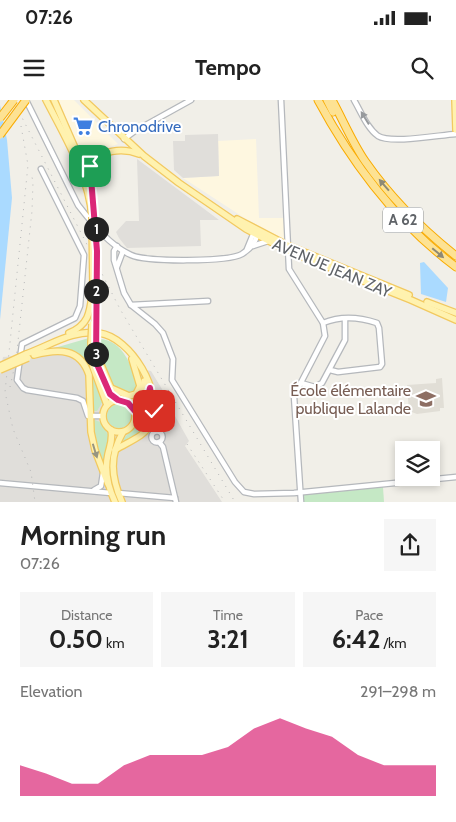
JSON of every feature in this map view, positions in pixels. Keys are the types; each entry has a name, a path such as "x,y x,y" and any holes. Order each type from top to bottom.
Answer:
{"highway":[{"path":"0,118 14,100"},
{"path":"0,135 26,100"},
{"name":"A 62","path":"318,100 346,149 374,188 419,237 456,267"},
{"name":"A 62","path":"327,100 364,160 415,220 456,256"},
{"path":"332,100 364,160"}],"main road":[{"path":"46,100 82,172 94,218"},
{"path":"54,100 86,174 93,196"},
{"name":"AVENUE JEAN ZAY","path":"84,100 144,156 212,206 268,241 454,311"},
{"path":"455,100 456,132"},
{"path":"118,150 124,143 124,139"},
{"path":"123,432 111,430 105,424 103,416 107,405 93,366 94,218 90,173 92,162 102,155 118,150 144,156"},
{"name":"AVENUE JEAN ZAY","path":"256,233 456,320"},
{"path":"0,370 81,328 88,319 94,288"},
{"path":"0,366 76,334 91,332 106,334 122,342 130,350 150,388 154,404 151,424 144,433 115,450"},
{"path":"34,355 74,338 92,335 113,341 132,359 141,373 145,388 140,398 128,403"},
{"path":"93,343 111,388 129,396 136,394 140,386 132,359"},
{"path":"27,356 61,350 74,355 89,375 93,442 115,502"},
{"path":"96,353 98,368 110,394 118,400 128,403 135,411"},
{"path":"122,502 111,467 115,450 123,432 132,426 135,411 148,396 150,388"},
{"path":"107,405 118,400"},
{"path":"108,484 107,459 112,438 111,430"}],"street":[{"path":"26,100 78,205 90,221 123,251 136,257 150,260 224,258 234,257 268,241"},
{"path":"124,139 134,131 191,100"},
{"path":"281,100 288,263 292,275 323,323 324,341 293,400 301,502"},
{"path":"354,100 373,131 380,137 392,139 456,132"},
{"path":"41,169 84,255 80,306 75,318 22,344 17,380 27,390 77,398 83,401 86,414 90,416 103,416"},
{"path":"252,247 256,233"},
{"path":"246,251 256,233"},
{"path":"117,246 114,255 124,293 131,305 155,324 163,333 173,360 172,380 240,488 254,494 301,492 456,477"},
{"path":"116,268 123,251"},
{"path":"131,305 208,301"},
{"path":"323,323 362,318 379,324 382,364 376,369 338,372 330,370"},
{"path":"301,383 311,387 319,386 330,370 346,340 345,319"},
{"path":"159,442 162,438 160,432 163,410"},
{"path":"159,442 153,442 151,436 155,432 160,432"},
{"path":"118,493 175,500 163,447 159,442"},
{"path":"93,491 101,486 103,473"},
{"path":"0,483 111,493"}],"shaded area":[{"path":"58,100 74,100 118,144 102,150 86,163"},
{"path":"218,134 219,176 183,178 174,170 173,141 185,141 185,135"},
{"path":"256,139 259,218 284,218 284,239 246,219 183,178 219,176 218,141"},
{"path":"137,159 219,220 200,220 201,246 127,248 119,238 116,232 126,221 139,221"},
{"path":"62,353 151,371 173,407 171,409 189,441 185,446 222,502 0,502 0,374 3,357"},
{"name":"École élémentaire publique Lalande","path":"442,378 444,408 440,408 440,411 417,414 409,411 407,385 436,383 436,379"}],"green space":[{"path":"89,338 103,401 97,411 91,411 90,372 69,351 51,349"},
{"path":"97,339 114,343 125,355 138,387 132,394 126,394 113,388 98,354"},
{"path":"151,395 150,419 144,429 124,442 123,439 136,426 139,409"},
{"path":"119,404 128,407 131,416 128,425 119,428 110,425 107,416 110,407"},
{"path":"95,420 100,422 109,436 105,472 97,454 92,422"},
{"path":"383,487 384,502 303,502 303,495"}],"water":[{"path":"0,105 7,140 12,198 0,320"},
{"path":"424,262 448,288 446,302 421,294 420,263"}],"railway":[{"path":"13,100 120,309 235,502"},
{"path":"21,126 28,165 5,392 13,429 31,472 35,502"},
{"path":"10,387 16,360 32,211 33,182 31,172"},
{"path":"187,444 225,502"}],"place":[{"name":"Chronodrive","path":"83,126"},
{"name":"École élémentaire publique Lalande","path":"426,399"}],"route":[{"path":"90,166 96,218 96,362 104,383 113,398 128,403 135,411 148,396 150,388 153,396 154,411"}]}
